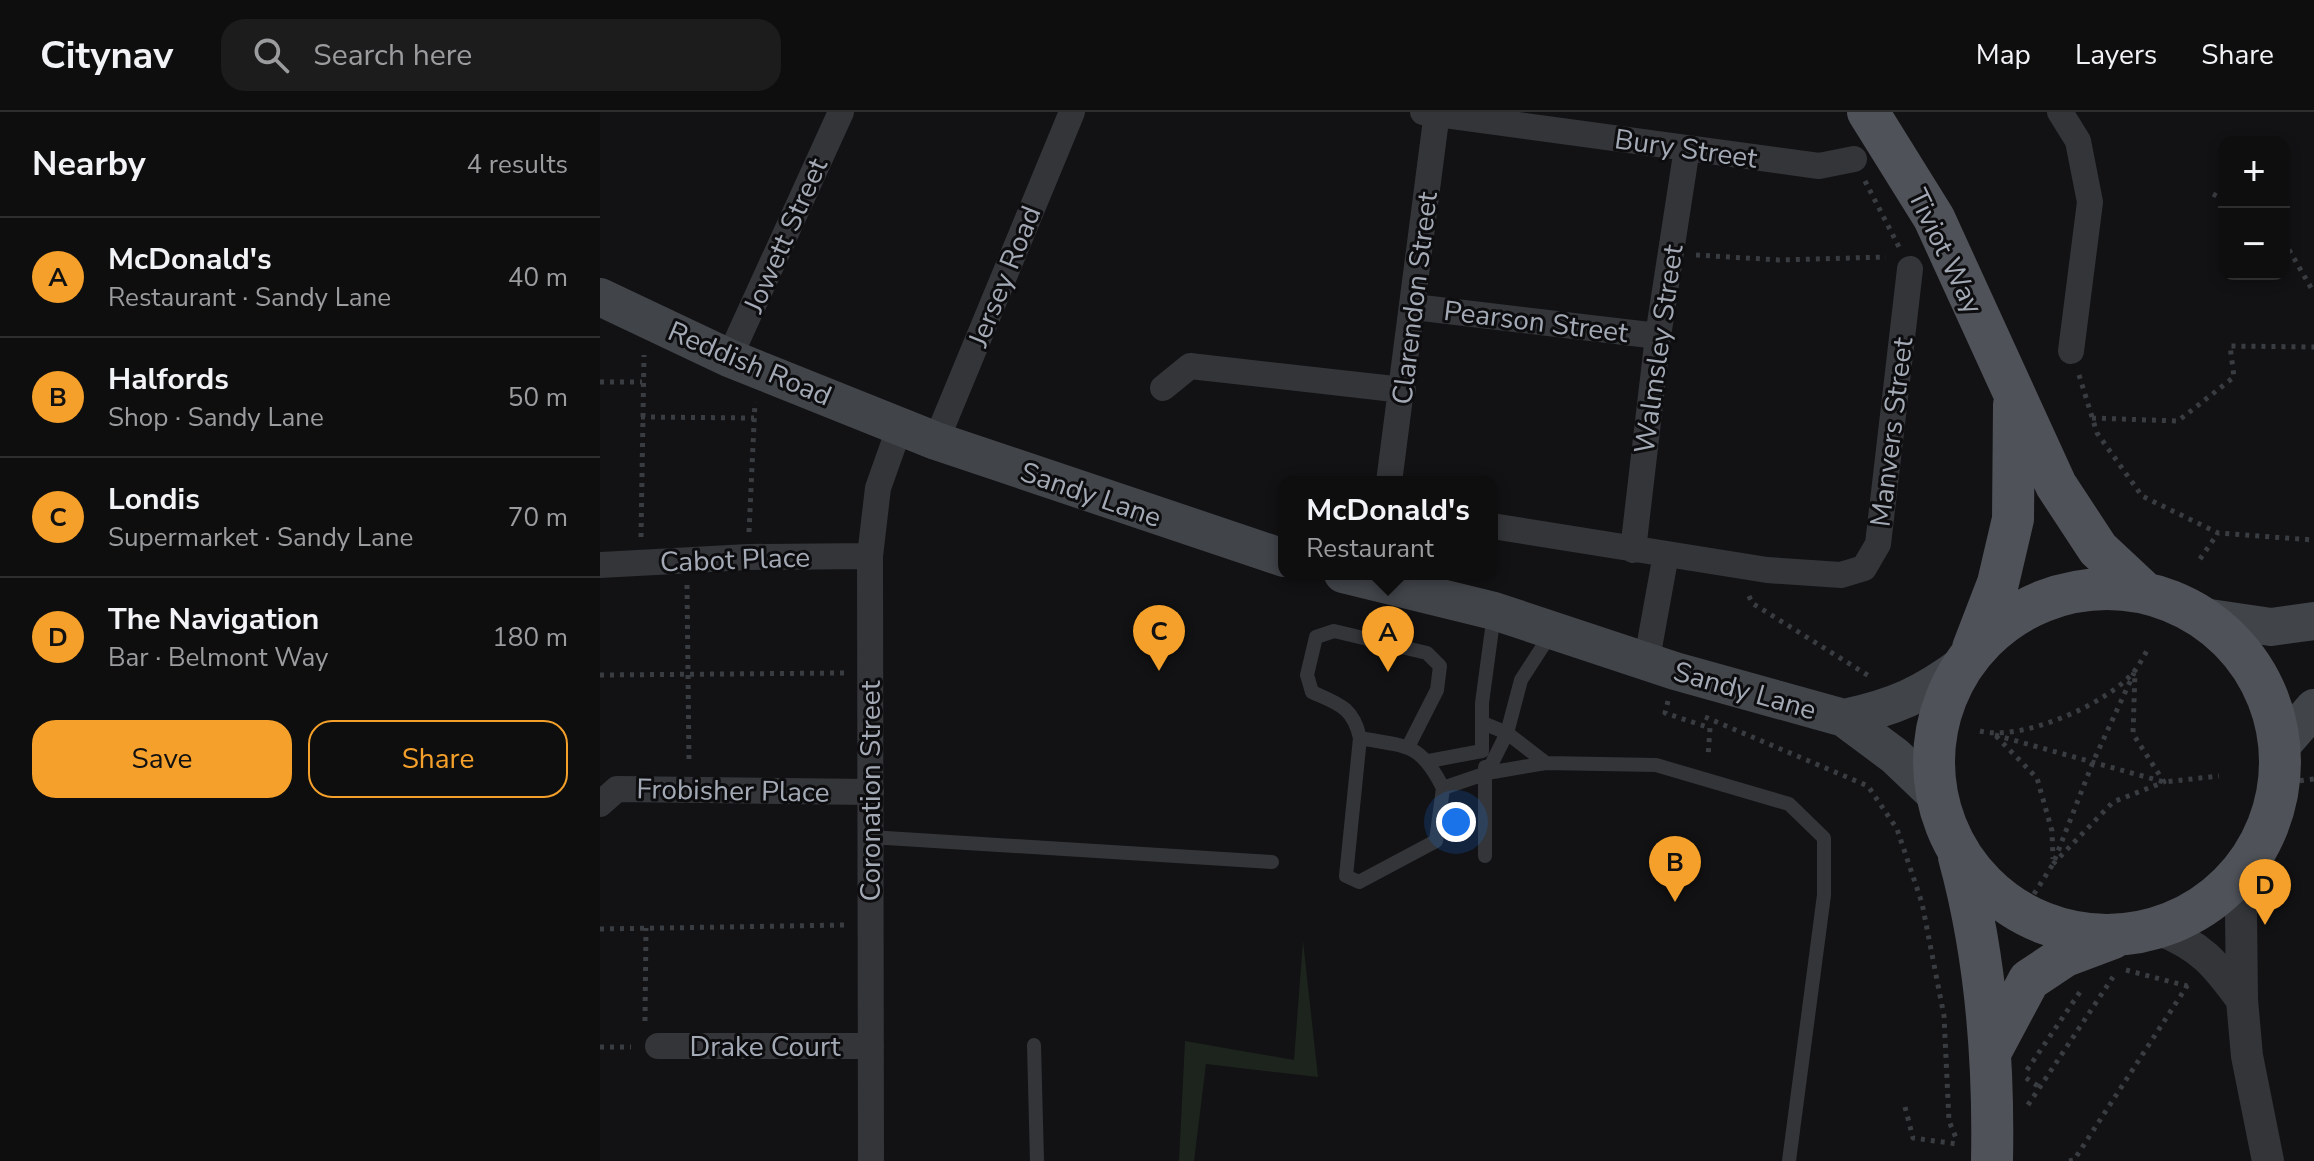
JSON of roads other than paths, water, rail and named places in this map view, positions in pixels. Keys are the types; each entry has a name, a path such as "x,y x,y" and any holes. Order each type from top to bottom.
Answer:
{"main road":[{"name":"Tiviot Way","path":"1868,112 1934,218 2056,485 2098,549 2144,592"},
{"name":"Reddish Road","path":"600,297 743,364 900,426"},
{"name":"Tiviot Way","path":"1967,660 1998,583 2013,519 2014,395"},
{"name":"Sandy Lane","path":"900,426 936,441 1278,556"},
{"name":"Sandy Lane","path":"1367,580 1494,611 1647,659 1675,671 1844,718 1895,756 1937,796"},
{"path":"1975,1152 1991,1051 1970,896 1957,848 1937,796 1935,747 1946,699 1967,660 2004,622 2047,599 2095,589 2144,592 2174,601 2203,617 2242,651 2268,696 2292,769"},
{"path":"2203,617 2271,627 2314,621"},
{"name":"Sandy Lane","path":"1844,718 1890,708 1912,699 1967,660"},
{"path":"1991,1051 2029,980 2065,956 2117,936 2158,929 2194,913 2258,849 2314,708"},
{"path":"1957,848 1986,886 2024,915 2070,932 2117,936"}],"street":[{"name":"Jowett Street","path":"743,364 841,112"},
{"name":"Jersey Road","path":"936,441 1072,112"},
{"path":"2060,112 2078,141 2090,202 2071,351"},
{"name":"Bury Street","path":"1432,113 1819,166 1854,159"},
{"name":"Clarendon Street","path":"1390,476 1414,307 1432,113"},
{"name":"Walmsley Street","path":"1633,550 1658,336 1687,148"},
{"name":"Manvers Street","path":"1666,554 1736,565 1841,575 1864,568 1878,544 1907,263"},
{"name":"Pearson Street","path":"1414,307 1658,336"},
{"path":"1163,388 1190,366 1403,390"},
{"name":"Coronation Street","path":"871,1161 870,556 878,488 900,426"},
{"path":"1498,527 1666,554"},
{"name":"Sandy Lane","path":"1647,659 1666,554"},
{"name":"Cabot Place","path":"600,565 748,557 870,556"},
{"name":"Frobisher Place","path":"600,804 617,789 871,792"},
{"path":"2258,849 2241,912 2242,1000 2247,1056 2268,1161"},
{"path":"2158,929 2189,941 2218,968 2242,1000"},
{"name":"Drake Court","path":"652,1039 871,1046"}],"lane":[{"path":"1485,856 1487,773 1482,751 1482,703 1494,611"},
{"path":"1487,773 1507,733 1521,680 1554,629"},
{"path":"1360,738 1408,747 1429,761 1443,788 1436,841 1359,882 1346,876 1360,738 1356,718 1339,704 1312,692 1307,675 1316,637 1334,631 1427,653 1440,666 1437,690 1408,747"},
{"path":"1483,723 1507,733 1546,763"},
{"path":"1429,761 1482,751"},
{"path":"1443,788 1487,773 1546,763 1656,765 1789,804 1824,838 1824,895 1789,1161"},
{"path":"870,837 1272,862"},
{"path":"1034,1045 1037,1161"}],"place":[{"name":"Londis","path":"1159,671"},
{"name":"McDonald's","path":"1388,672"},
{"name":"Halfords","path":"1675,902"},
{"name":"The Navigation","path":"2265,925"}]}
